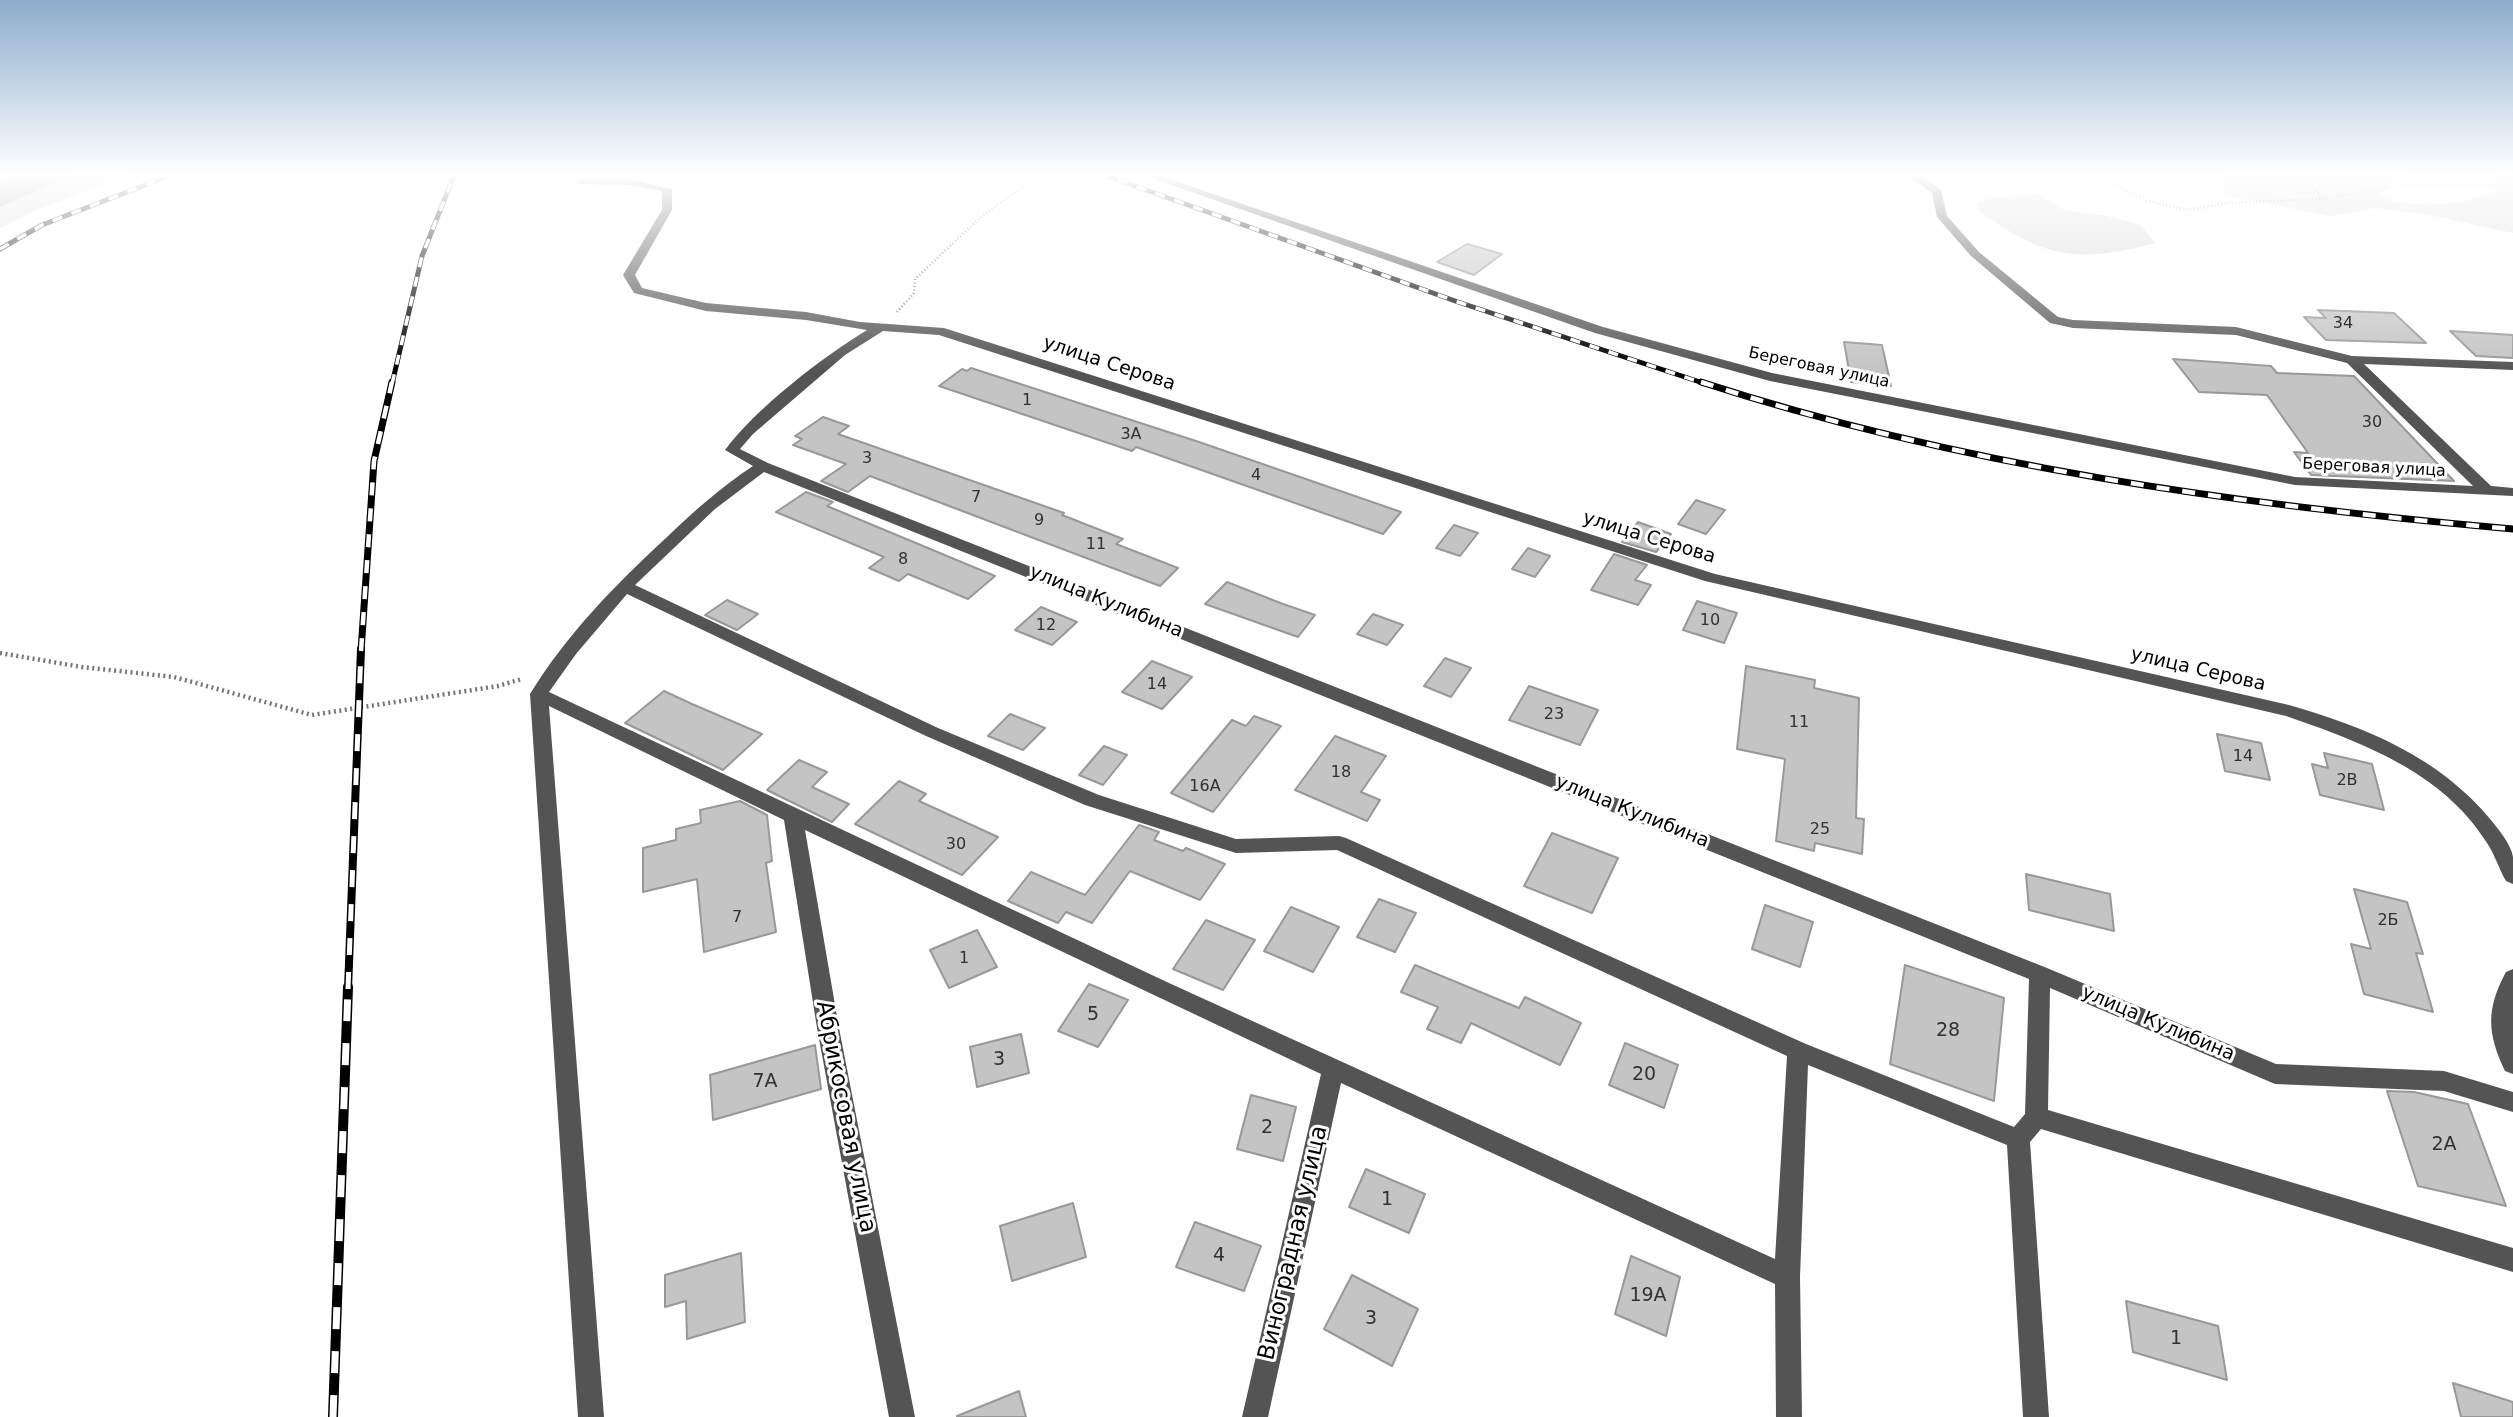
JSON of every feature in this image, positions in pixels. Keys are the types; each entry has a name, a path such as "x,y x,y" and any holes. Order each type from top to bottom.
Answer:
{"street":[{"name":"улица Серова","path":"650,239 629,275 638,290 706,307 806,316 860,326 940,331 1711,578 2289,711 2364,735 2411,758 2451,790 2492,833 2513,876"},
{"name":"Береговая улица","path":"1334,239 1599,330 1770,377 2295,481 2513,492"},
{"path":"1962,239 1975,254 2054,320 2073,324 2236,331 2353,360 2513,366"},
{"name":"улица Кулибина","path":"883,326 840,352 748,431 732,450 763,466 2040,974 2275,1074 2444,1081 2513,1102"},
{"path":"2353,360 2487,491"},
{"path":"591,1417 539,694 554,671 623,586 735,483 763,466"},
{"path":"623,586 932,732 1092,800 1236,846 1339,843 1798,1051 2018,1139"},
{"path":"539,694 793,817 1333,1070 1787,1277"},
{"name":"Абрикосовая улица","path":"793,817 830,1041 902,1417"},
{"path":"2036,1417 2018,1139 2036,1117 2040,974"},
{"path":"2513,978 2500,1000 2502,1030 2513,1064"},
{"path":"1789,1417 1787,1277 1798,1051"},
{"name":"Виноградная улица","path":"1255,1417 1333,1070"},
{"path":"2036,1117 2513,1260"}],"path":[{"path":"883,326 914,293 915,279 957,239"},
{"path":"0,653 82,667 174,677 312,715 498,686 554,671"}],"shaded area":[{"path":"2025,239 2152,239 2155,243 2128,250 2082,254 2042,247"}],"building":[{"path":"1467,244 1502,254 1474,275 1437,262"},
{"path":"2318,310 2394,313 2426,343 2326,340 2304,317 2326,318"},
{"path":"2450,331 2513,335 2513,358 2476,356"},
{"path":"1844,342 1882,345 1891,386 1851,382"},
{"path":"2173,359 2271,366 2277,373 2354,376 2454,481 2311,475 2294,452 2308,453 2267,395 2199,392"},
{"path":"971,368 1199,442 1401,512 1383,534 1136,447 1132,451 939,386 962,369 967,371"},
{"path":"823,417 849,426 838,434 1064,513 1062,515 1123,539 1116,544 1178,568 1160,586 870,476 848,492 821,481 846,464 793,445 802,439 795,436"},
{"path":"806,492 833,502 827,506 995,576 968,599 908,574 899,581 869,568 884,557 776,512"},
{"path":"1696,500 1725,510 1706,534 1678,524"},
{"path":"1638,522 1671,534 1656,552 1622,542"},
{"path":"1454,525 1478,533 1460,556 1436,548"},
{"path":"1528,548 1550,556 1535,577 1512,569"},
{"path":"1614,554 1647,565 1635,580 1651,585 1638,605 1591,590"},
{"path":"1227,582 1315,615 1298,637 1205,604"},
{"path":"727,600 758,614 737,630 705,615"},
{"path":"1697,601 1737,613 1724,643 1683,630"},
{"path":"1041,607 1077,622 1052,645 1015,630"},
{"path":"1373,614 1403,625 1387,645 1357,634"},
{"path":"1445,658 1471,668 1451,697 1424,686"},
{"path":"1152,661 1192,677 1162,709 1122,692"},
{"path":"1746,666 1815,680 1814,688 1859,698 1856,818 1864,819 1862,854 1815,843 1814,851 1776,841 1785,759 1737,749"},
{"path":"1529,686 1598,710 1580,745 1509,720"},
{"path":"664,691 762,734 723,770 625,723"},
{"path":"1010,714 1045,728 1023,750 988,736"},
{"path":"1254,716 1281,726 1213,812 1171,793 1232,720 1246,726"},
{"path":"2217,734 2261,743 2270,780 2225,771"},
{"path":"1335,736 1386,756 1361,792 1380,800 1367,821 1295,790"},
{"path":"1104,746 1127,755 1103,785 1079,775"},
{"path":"2324,753 2372,764 2384,810 2320,795 2312,764 2328,768"},
{"path":"799,760 827,772 812,787 849,804 832,822 767,790"},
{"path":"899,781 926,794 919,801 998,837 962,875 855,824"},
{"path":"740,801 767,815 772,861 766,863 776,932 704,952 697,879 643,892 643,848 676,840 676,829 701,823 700,810"},
{"path":"1139,825 1159,832 1154,840 1183,851 1186,848 1225,864 1200,900 1130,871 1092,923 1066,912 1058,923 1008,901 1031,872 1085,895"},
{"path":"1552,833 1618,858 1592,913 1524,886"},
{"path":"2026,874 2110,894 2114,931 2029,910"},
{"path":"2354,889 2407,902 2423,954 2416,953 2433,1012 2364,994 2351,944 2371,949"},
{"path":"1379,899 1416,913 1395,952 1357,937"},
{"path":"1765,905 1813,922 1800,967 1752,949"},
{"path":"1291,907 1339,927 1313,972 1264,951"},
{"path":"1206,920 1255,940 1223,990 1173,969"},
{"path":"977,930 997,967 949,988 930,950"},
{"path":"1415,965 1519,1008 1525,997 1581,1023 1560,1065 1471,1023 1461,1043 1427,1029 1438,1007 1401,992"},
{"path":"1905,965 2004,998 1994,1101 1890,1064"},
{"path":"1089,984 1128,1000 1098,1047 1058,1031"},
{"path":"1021,1034 1029,1073 977,1087 970,1047"},
{"path":"1625,1043 1678,1065 1664,1108 1609,1085"},
{"path":"815,1045 821,1089 713,1120 710,1075"},
{"path":"2387,1091 2414,1092 2468,1104 2506,1206 2418,1186"},
{"path":"1251,1095 1296,1107 1283,1161 1237,1149"},
{"path":"1366,1169 1425,1194 1409,1233 1349,1207"},
{"path":"1073,1203 1086,1257 1012,1281 1000,1226"},
{"path":"1195,1222 1261,1246 1244,1291 1176,1267"},
{"path":"741,1253 745,1322 687,1339 686,1301 665,1307 665,1275"},
{"path":"1631,1256 1680,1277 1666,1336 1615,1314"},
{"path":"1352,1275 1418,1309 1392,1366 1324,1329"},
{"path":"2126,1301 2218,1326 2227,1380 2133,1352"},
{"path":"2453,1383 2513,1402 2513,1417 2461,1417"},
{"path":"1019,1391 1026,1417 957,1417 957,1416"}],"railway":[{"path":"0,249 17,239"},
{"path":"392,384 422,256 429,239"},
{"path":"1283,239 1458,302 1706,384"},
{"path":"361,651 374,461 392,382"},
{"path":"1701,382 1800,412 2001,460 2102,478 2307,508 2513,529"},
{"path":"348,989 361,649"},
{"path":"333,1417 348,987"}]}
